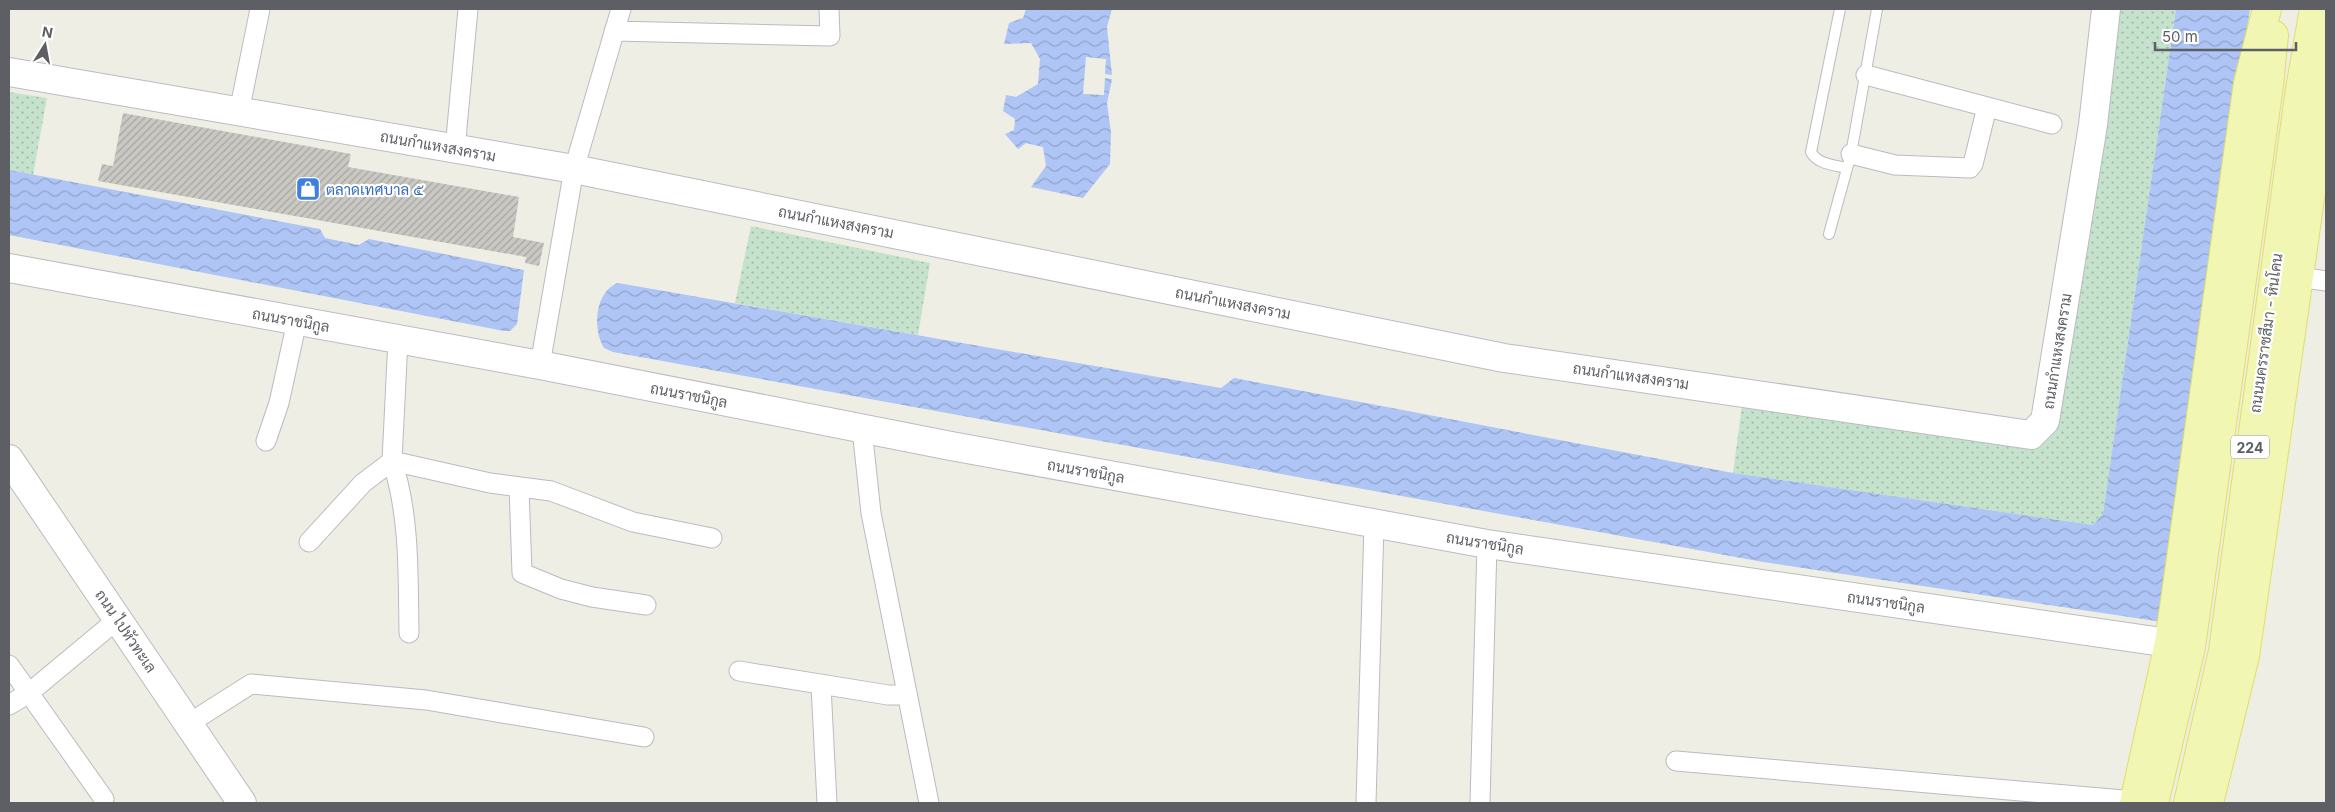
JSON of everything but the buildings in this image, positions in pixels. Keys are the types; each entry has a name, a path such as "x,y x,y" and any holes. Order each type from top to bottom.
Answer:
{"main road":[{"path":"2141,803 2169,643 2248,83 2267,9"},
{"path":"2141,803 2191,647 2270,85 2276,9"},
{"name":"ถนนนครราชสีมา - หินโคน","path":"2188,803 2223,651 2300,89 2314,9"},
{"path":"2209,803 2245,656 2300,278 2325,93 2324,9"}],"street":[{"path":"239,112 260,9"},
{"path":"455,149 468,9"},
{"path":"540,365 574,169 621,9"},
{"path":"614,31 830,36 829,9"},
{"name":"ถนนกำแหงสงคราม","path":"9,72 574,169 1504,358 2031,435 2046,422 2093,125 2106,9"},
{"path":"1866,76 2052,124"},
{"path":"1849,161 1970,168 1974,164 1987,107"},
{"name":"ถนนราชนิกูล","path":"9,268 540,365 862,429 1487,544 2169,643"},
{"path":"2300,278 2326,281"},
{"path":"266,441 279,403 297,321"},
{"path":"398,339 392,461 401,488 408,563 409,632"},
{"path":"862,429 872,513 929,803"},
{"name":"ถนน ไปหัวทะเล","path":"9,459 242,803"},
{"path":"309,542 363,483 392,461 490,483 551,491 634,522 712,538"},
{"path":"519,487 522,573 561,589 592,597 646,605"},
{"path":"1366,803 1374,524"},
{"path":"1480,803 1487,544"},
{"path":"9,705 29,693 118,619"},
{"path":"9,665 104,799"},
{"path":"739,671 821,686 888,695 907,695"},
{"path":"188,724 251,684 426,700 644,737"},
{"path":"821,686 827,803"},
{"path":"1676,761 2141,803"}],"lane":[{"path":"1840,9 1811,152 1814,158 1819,161 1849,161"},
{"path":"1829,234 1849,161 1877,9"}],"green space":[{"path":"2114,9 2176,9 2103,514 2093,525 1733,473 1742,405 2026,446"},
{"path":"9,92 47,98 33,175 9,170"},
{"path":"751,226 930,263 918,335 735,303"}],"water":[{"path":"1026,9 1112,9 1107,27 1112,75 1105,74 1106,59 1086,57 1083,94 1104,95 1105,78 1112,79 1107,103 1111,133 1110,164 1083,198 1031,187 1046,166 1043,147 1026,143 1018,149 1005,134 1014,130 1015,119 1003,111 1006,95 1016,97 1038,84 1040,59 1031,43 1004,44 1009,23 1023,18"},
{"path":"2176,9 2250,9 2162,616 2156,621 1763,562 613,352 604,348 598,331 597,321 600,302 610,287 618,283 1221,388 1234,378 1733,473 2093,525 2103,514"},
{"path":"9,170 320,229 325,238 359,245 369,239 524,270 517,324 510,331 504,331 9,235"}],"place":[{"name":"ตลาดเทศบาล ๕","path":"308,189"}]}
